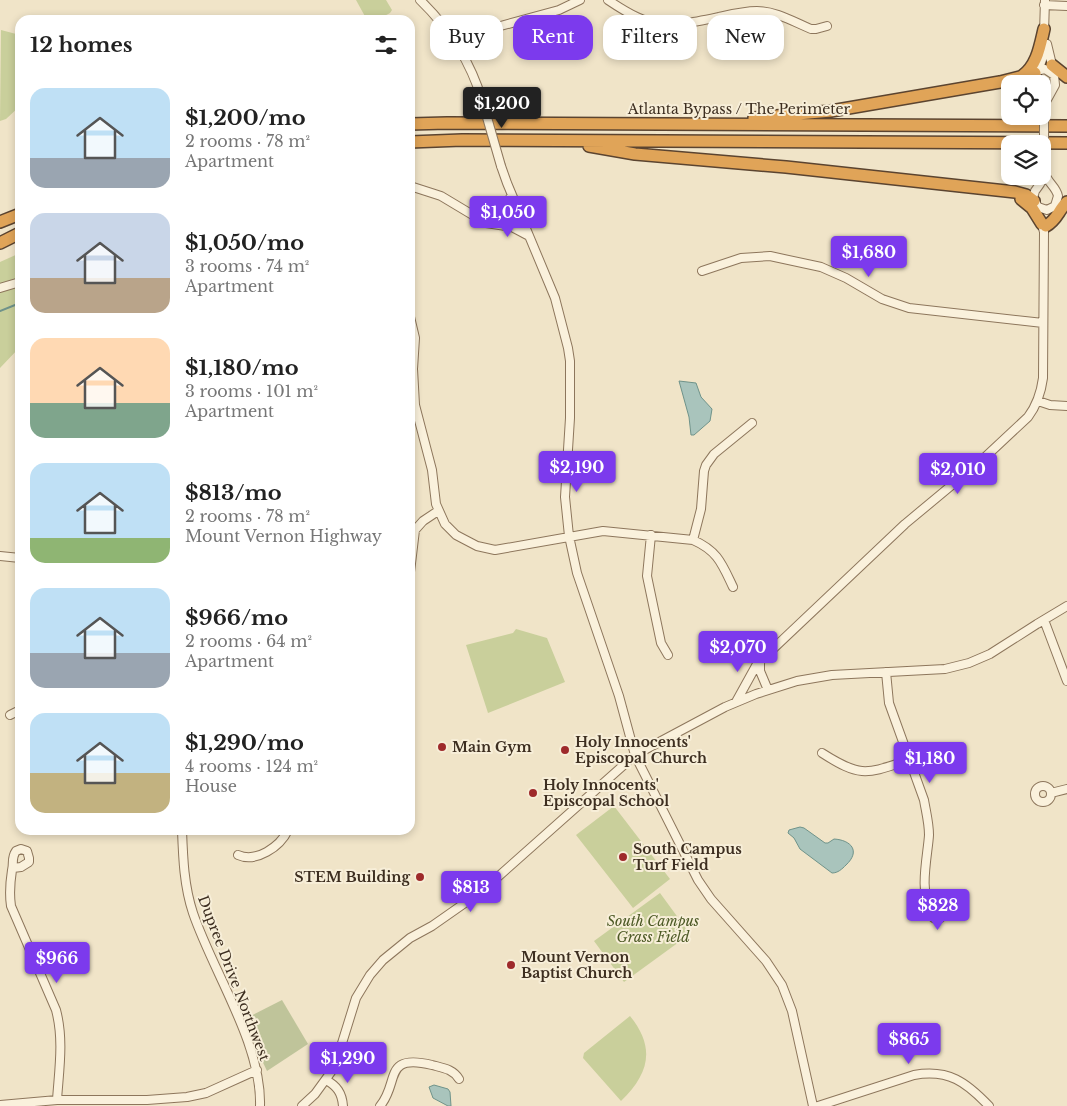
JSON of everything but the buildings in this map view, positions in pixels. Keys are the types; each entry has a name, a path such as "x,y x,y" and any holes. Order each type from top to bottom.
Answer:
{"highway":[{"path":"1023,75 1036,58 1044,30"},
{"path":"1054,72 1067,77"},
{"path":"1054,72 1067,83"},
{"path":"702,124 831,111 1001,81"},
{"name":"Atlanta Bypass / The Perimeter","path":"415,124 1067,126"},
{"path":"571,141 635,154 786,167 1021,193 1036,204"},
{"path":"415,142 1067,143"},
{"path":"1004,191 1032,208 1044,227 1054,222 1060,209 1060,204"},
{"path":"0,222 15,216"},
{"path":"0,242 15,236"}],"street":[{"path":"420,0 434,15"},
{"path":"503,25 559,10 580,0"},
{"path":"608,0 630,15 656,24 682,25 743,12 758,11 776,14 811,29 816,30 827,26"},
{"path":"1035,75 1044,54 1044,3 1067,6"},
{"path":"1044,30 1054,72 1055,86 1051,92"},
{"path":"466,60 476,80 508,186 555,298 564,331 570,361 570,418 566,497 569,536 582,590 619,696 635,755 698,880 711,899 766,961 782,986 792,1011 813,1106"},
{"path":"1036,75 1045,69 1054,72"},
{"path":"736,702 752,671 760,661 906,524 1012,432 1028,417 1038,401 1044,378 1044,227 1034,194 1039,185"},
{"path":"1044,227 1060,204 1058,192 1050,185"},
{"path":"504,222 511,209 508,186"},
{"path":"415,187 442,196 479,220 516,228 529,237"},
{"path":"1036,204 1044,210 1060,204"},
{"path":"493,224 521,217"},
{"path":"702,271 741,258 770,256 821,267 846,278 882,299 909,308 1043,323"},
{"path":"0,288 15,284"},
{"path":"1038,401 1050,406 1067,406"},
{"path":"415,405 432,470 434,498 438,511 445,524 456,535 469,543 484,548 506,549 602,531 693,540 706,546 716,554 733,587"},
{"path":"693,540 701,509 706,465 714,454 752,424"},
{"path":"415,537 416,530 423,520 438,511"},
{"path":"651,535 648,576 661,643 668,656"},
{"path":"0,556 15,558"},
{"path":"302,1106 326,1080 338,1056 356,998 370,975 383,960 410,938 432,926 482,891 635,755 736,702 797,680 818,676 945,669 969,663 990,654 1067,606"},
{"path":"1044,620 1067,681"},
{"path":"760,661 760,671 768,690"},
{"path":"886,672 890,703 928,816 929,836 925,883 927,900 932,909"},
{"path":"10,715 15,712"},
{"path":"822,753 847,768 864,771 878,770 909,760"},
{"path":"1051,793 1067,789"},
{"name":"Dupree Drive Northwest","path":"182,835 183,864 192,907 257,1070 261,1104"},
{"path":"238,855 250,858 274,847 285,835"},
{"path":"13,868 10,881 11,906 56,1010 60,1024 61,1044 58,1100"},
{"path":"380,1106 386,1096 392,1074 398,1067 406,1063 418,1062 450,1070 456,1073 459,1079"},
{"path":"0,1105 58,1100 147,1100 187,1097 206,1093 257,1070"},
{"path":"818,1106 914,1075 930,1074 946,1075 970,1086 989,1106"},
{"path":"326,1080 339,1090 343,1106"}],"green space":[{"path":"356,0 386,0 392,10 386,15 364,15"},
{"path":"1,30 15,34 15,111 6,119 0,121"},
{"path":"15,255 15,352 0,368 0,262"},
{"path":"516,629 547,638 565,682 488,713 466,645 513,633"},
{"name":"South Campus Turf Field","path":"614,806 670,879 633,908 576,835"},
{"name":"South Campus Grass Field","path":"660,893 690,934 624,982 594,941"},
{"path":"282,1000 308,1044 267,1071 243,1020"},
{"path":"630,1016 644,1039 646,1060 638,1081 621,1101 583,1058 584,1053"}],"water":[{"path":"679,381 696,383 701,397 712,409 710,421 694,435 691,435 689,417"},
{"path":"800,827 825,843 834,839 849,844 852,847 853,855 840,870 832,873 800,849 794,838 788,833 789,830"},
{"path":"434,1085 448,1089 451,1106 433,1098 429,1087"}],"waterway":[{"path":"0,311 15,305"}],"place":[{"name":"Main Gym","path":"442,747"},
{"name":"Holy Innocents' Episcopal Church","path":"565,750"},
{"name":"Holy Innocents' Episcopal School","path":"533,793"},
{"name":"South Campus Turf Field","path":"623,857"},
{"name":"STEM Building","path":"420,877"},
{"name":"Mount Vernon Baptist Church","path":"511,965"}]}
